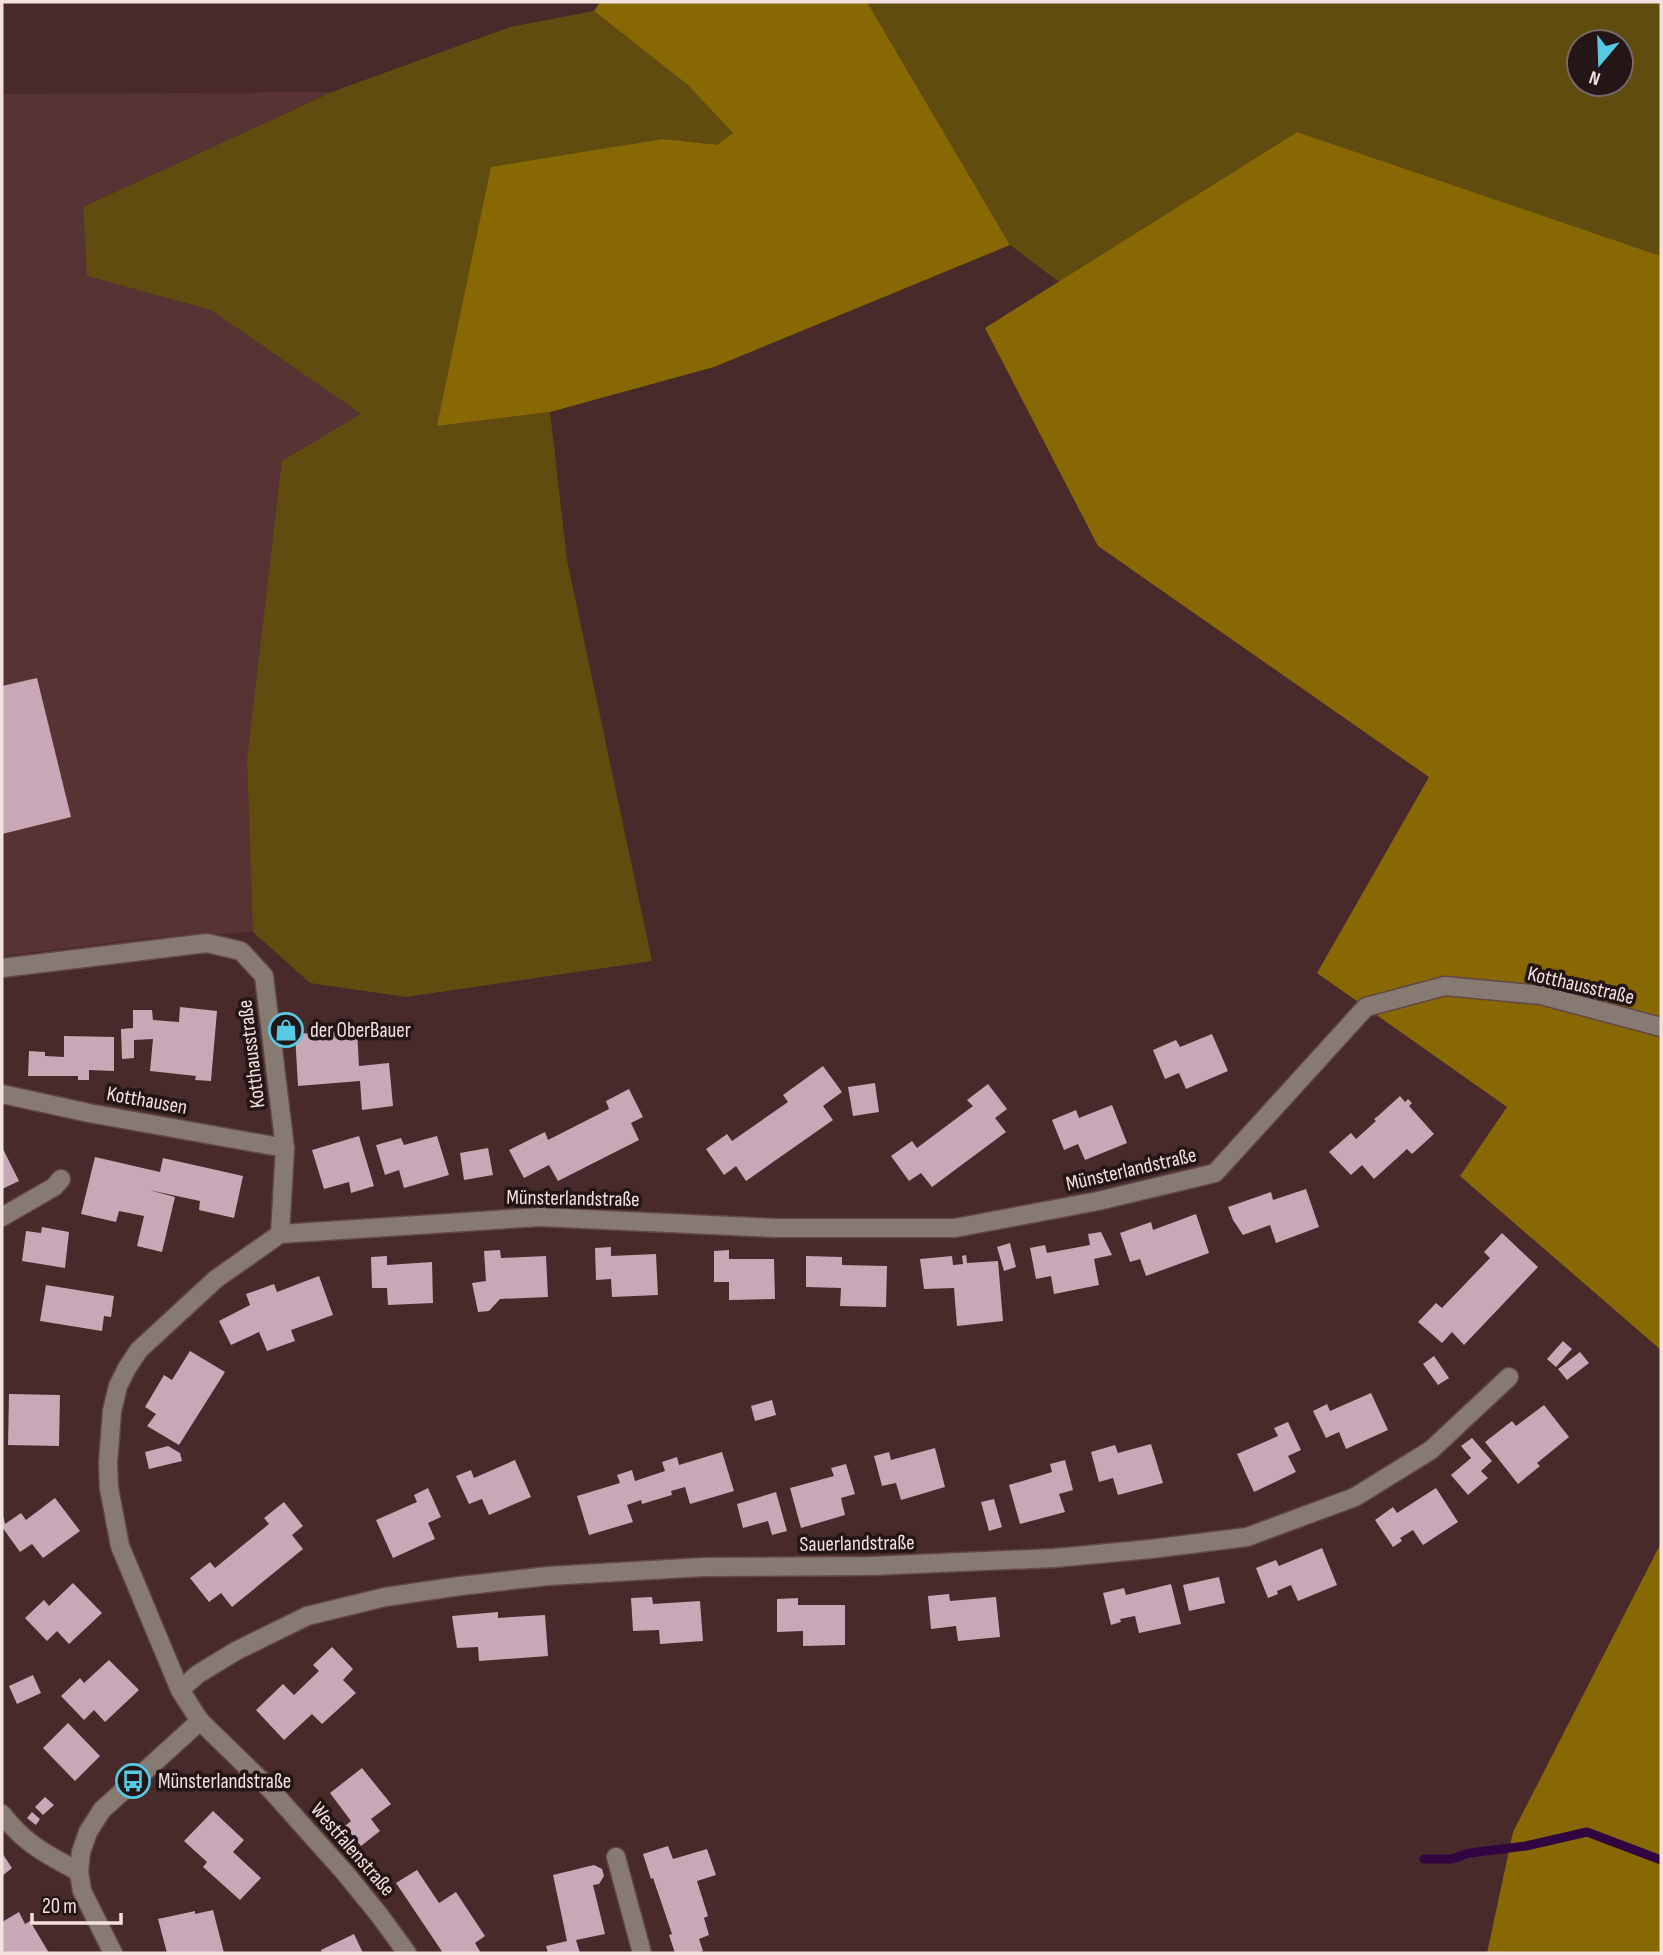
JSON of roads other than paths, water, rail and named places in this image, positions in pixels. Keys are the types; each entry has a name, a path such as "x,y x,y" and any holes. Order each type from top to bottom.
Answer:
{"street":[{"name":"Kotthausstraße","path":"2,968 207,943 241,951 264,976 285,1148 280,1234"},
{"name":"Kotthausstraße","path":"1366,1007 1445,986 1541,995 1661,1027"},
{"name":"Münsterlandstraße","path":"280,1234 540,1217 775,1228 955,1228 1098,1202 1215,1173 1366,1007"},
{"name":"Kotthausen","path":"2,1094 89,1113 285,1148"},
{"path":"2,1217 54,1187 61,1179"},
{"path":"113,1953 82,1891 79,1872 88,1832 102,1810 200,1721 180,1690 120,1546 108,1476 111,1411 118,1386 139,1350 216,1279 280,1234"},
{"name":"Sauerlandstraße","path":"180,1690 198,1674 236,1651 307,1616 385,1597 460,1586 548,1576 704,1567 871,1566 1055,1559 1247,1537 1355,1497 1431,1450 1509,1377"},
{"name":"Westfalenstraße","path":"200,1721 271,1790 346,1874 407,1953"},
{"path":"2,1814 34,1848 79,1872"},
{"path":"616,1857 642,1953"}],"waterway":[{"path":"1424,1859 1452,1859 1469,1853 1526,1846 1587,1832 1661,1860"}],"place":[{"name":"der OberBauer","path":"286,1030"},
{"name":"Münsterlandstraße","path":"133,1781"}]}
